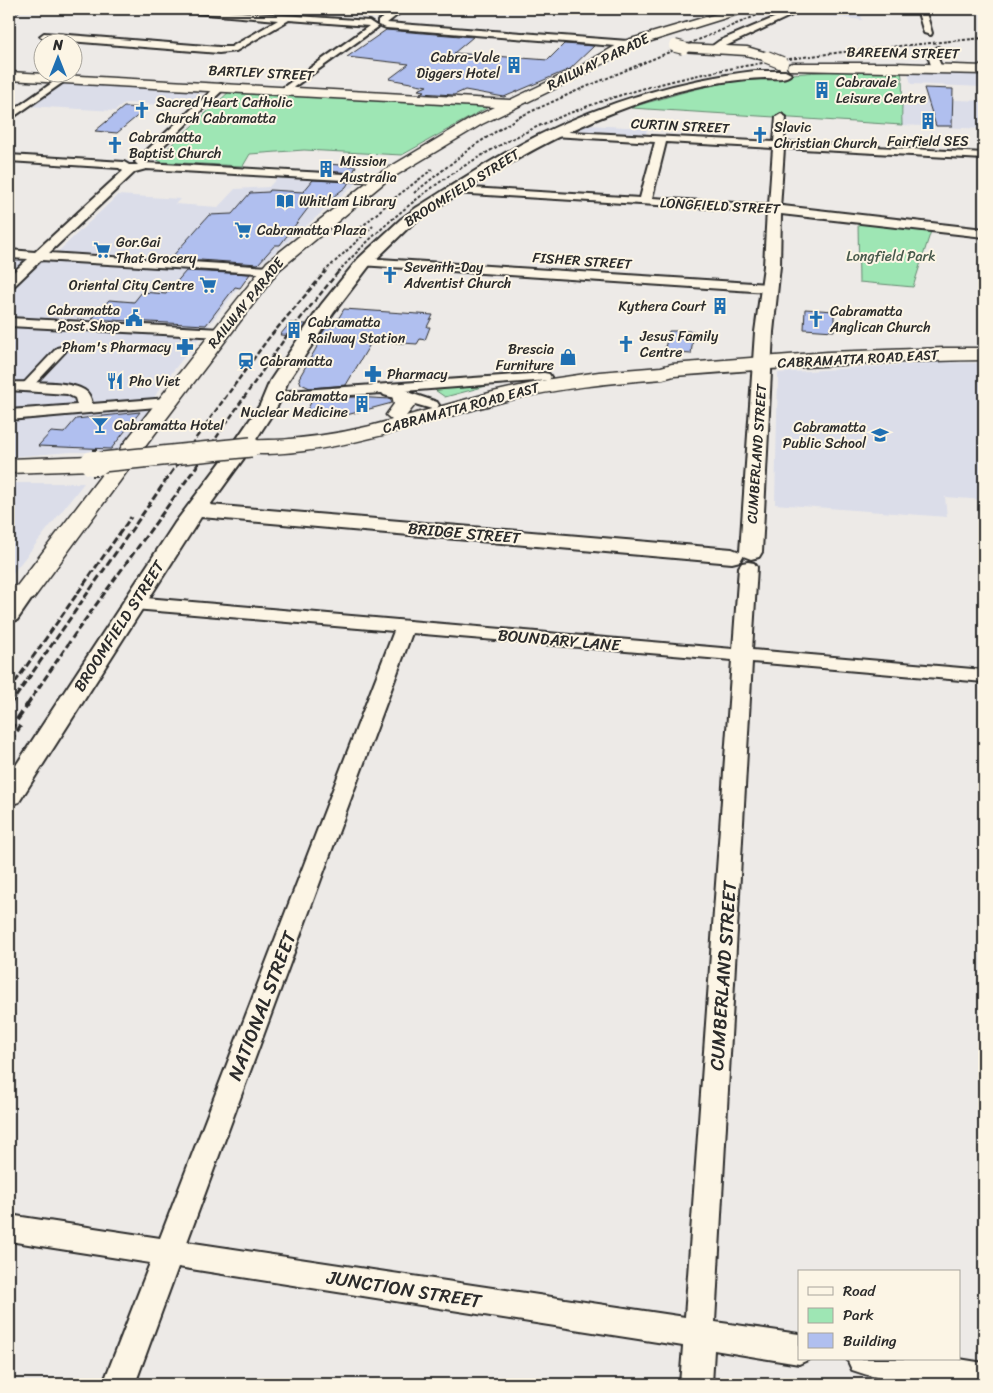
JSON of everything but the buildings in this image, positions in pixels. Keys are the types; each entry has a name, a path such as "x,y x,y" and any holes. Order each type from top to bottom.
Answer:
{"main road":[{"path":"9,10 14,9"},
{"path":"697,29 741,10"},
{"name":"BAREENA STREET","path":"583,70 611,64 666,43 697,29 708,21 741,10"},
{"name":"RAILWAY PARADE","path":"16,594 124,461 269,271 295,247 380,179 430,147 512,104 583,70 628,44 666,43 720,15 741,10"},
{"name":"BAREENA STREET","path":"666,43 720,15"},
{"name":"BAREENA STREET","path":"666,43 722,49"},
{"name":"BAREENA STREET","path":"666,43 722,49 781,65 821,68 902,67 984,70"},
{"name":"RAILWAY PARADE","path":"541,90 611,64"},
{"path":"781,65 902,67"},
{"name":"BARTLEY STREET","path":"9,76 32,77"},
{"name":"BARTLEY STREET","path":"82,80 512,104"},
{"name":"CABRAMATTA ROAD EAST","path":"9,466 92,463 356,436 544,377 660,368 672,370 920,354 984,354"},
{"name":"CABRAMATTA ROAD EAST","path":"278,445 333,432 400,398 444,407 535,388 605,378 663,373 672,370"}],"street":[{"path":"171,9 628,44"},
{"path":"284,91 401,9"},
{"path":"722,49 800,9"},
{"path":"920,9 928,33"},
{"path":"963,9 984,10"},
{"path":"82,39 219,50 233,49 287,18"},
{"path":"937,68 931,53 938,50"},
{"name":"BROOMFIELD STREET","path":"9,796 195,510 243,448 274,396 279,381 327,309 364,262 413,216 553,133 623,105 714,80 753,75 781,65"},
{"path":"9,117 58,82"},
{"path":"9,283 221,87"},
{"name":"CUMBERLAND STREET","path":"696,1384 744,655 744,558 763,364 768,288 772,266 774,209 782,116"},
{"name":"CURTIN STREET","path":"553,133 984,156"},
{"path":"645,202 661,140"},
{"path":"9,158 380,179"},
{"path":"477,192 478,184 487,171"},
{"name":"LONGFIELD STREET","path":"454,190 774,209 984,233"},
{"path":"9,254 269,271"},
{"name":"FISHER STREET","path":"364,262 768,288"},
{"path":"9,322 221,333"},
{"path":"26,388 61,350"},
{"name":"CABRAMATTA ROAD EAST","path":"274,396 362,390 400,398 544,377"},
{"path":"9,386 66,390 79,393 85,409"},
{"name":"CABRAMATTA ROAD EAST","path":"400,398 423,389 444,407"},
{"path":"9,416 168,402"},
{"name":"BRIDGE STREET","path":"195,510 744,558"},
{"name":"RAILWAY PARADE","path":"9,615 16,594"},
{"name":"BOUNDARY LANE","path":"134,603 405,628 984,676"},
{"name":"NATIONAL STREET","path":"120,1384 405,628"},
{"name":"JUNCTION STREET","path":"9,1228 798,1349"},
{"path":"869,1360 984,1378"}],"shaded area":[{"path":"815,9 860,9 862,20 806,13"},
{"path":"908,72 984,73 984,87 911,84"},
{"path":"65,82 205,89 187,106 125,103 115,111 28,106"},
{"path":"902,98 984,101 984,129 902,125"},
{"path":"587,125 647,128 646,134 576,130"},
{"path":"277,178 357,183 246,278 159,389 146,414 117,452 71,452 9,457 9,259 47,262 118,195 180,199 175,204 218,207 235,189 269,187"},
{"name":"Cabramatta Public School","path":"941,362 984,363 984,500 945,497 947,517 775,504 778,373"},
{"path":"9,483 84,483 9,578"}],"green space":[{"path":"901,70 902,125 631,108 695,89 753,78 812,72"},
{"path":"230,91 492,105 402,155 304,150 250,154 243,166 161,162 156,159"},
{"name":"Longfield Park","path":"858,223 931,231 913,287 859,282"},
{"path":"509,380 445,397 429,386"}],"railway":[{"path":"414,193 472,147 517,118 574,92 772,9"},
{"path":"339,271 407,207 479,157 555,119 635,91 718,71 804,57 984,38"},
{"path":"357,231 392,200 434,168"},
{"path":"324,272 373,226"},
{"path":"177,464 268,339 326,271"},
{"path":"198,464 288,334 339,271"},
{"path":"10,705 178,463"},
{"path":"27,705 77,631 199,463"},
{"path":"9,691 131,517"},
{"path":"9,731 28,704"},
{"path":"9,742 20,726"}],"place":[{"name":"Cabra-Vale Diggers Hotel","path":"514,65"},
{"name":"Cabravale Leisure Centre","path":"822,90"},
{"name":"Sacred Heart Catholic Church Cabramatta","path":"142,110"},
{"name":"Fairfield SES","path":"928,121"},
{"name":"Slavic Christian Church","path":"760,135"},
{"name":"Cabramatta Baptist Church","path":"115,145"},
{"name":"Mission Australia","path":"326,169"},
{"name":"Whitlam Library","path":"285,201"},
{"name":"Cabramatta Plaza","path":"243,230"},
{"name":"Gor.Gai That Grocery","path":"102,250"},
{"name":"Seventh-Day Adventist Church","path":"390,275"},
{"name":"Oriental City Centre","path":"208,285"},
{"name":"Kythera Court","path":"720,306"},
{"name":"Cabramatta Post Shop","path":"134,318"},
{"name":"Cabramatta Anglican Church","path":"816,319"},
{"name":"Cabramatta Railway Station","path":"294,330"},
{"name":"Jesus Family Centre","path":"626,344"},
{"name":"Pham's Pharmacy","path":"185,347"},
{"name":"Brescia Furniture","path":"568,357"},
{"name":"Cabramatta","path":"246,361"},
{"name":"Pharmacy","path":"373,374"},
{"name":"Pho Viet","path":"115,381"},
{"name":"Cabramatta Nuclear Medicine","path":"362,404"},
{"name":"Cabramatta Hotel","path":"100,425"},
{"name":"Cabramatta Public School","path":"880,435"}]}
